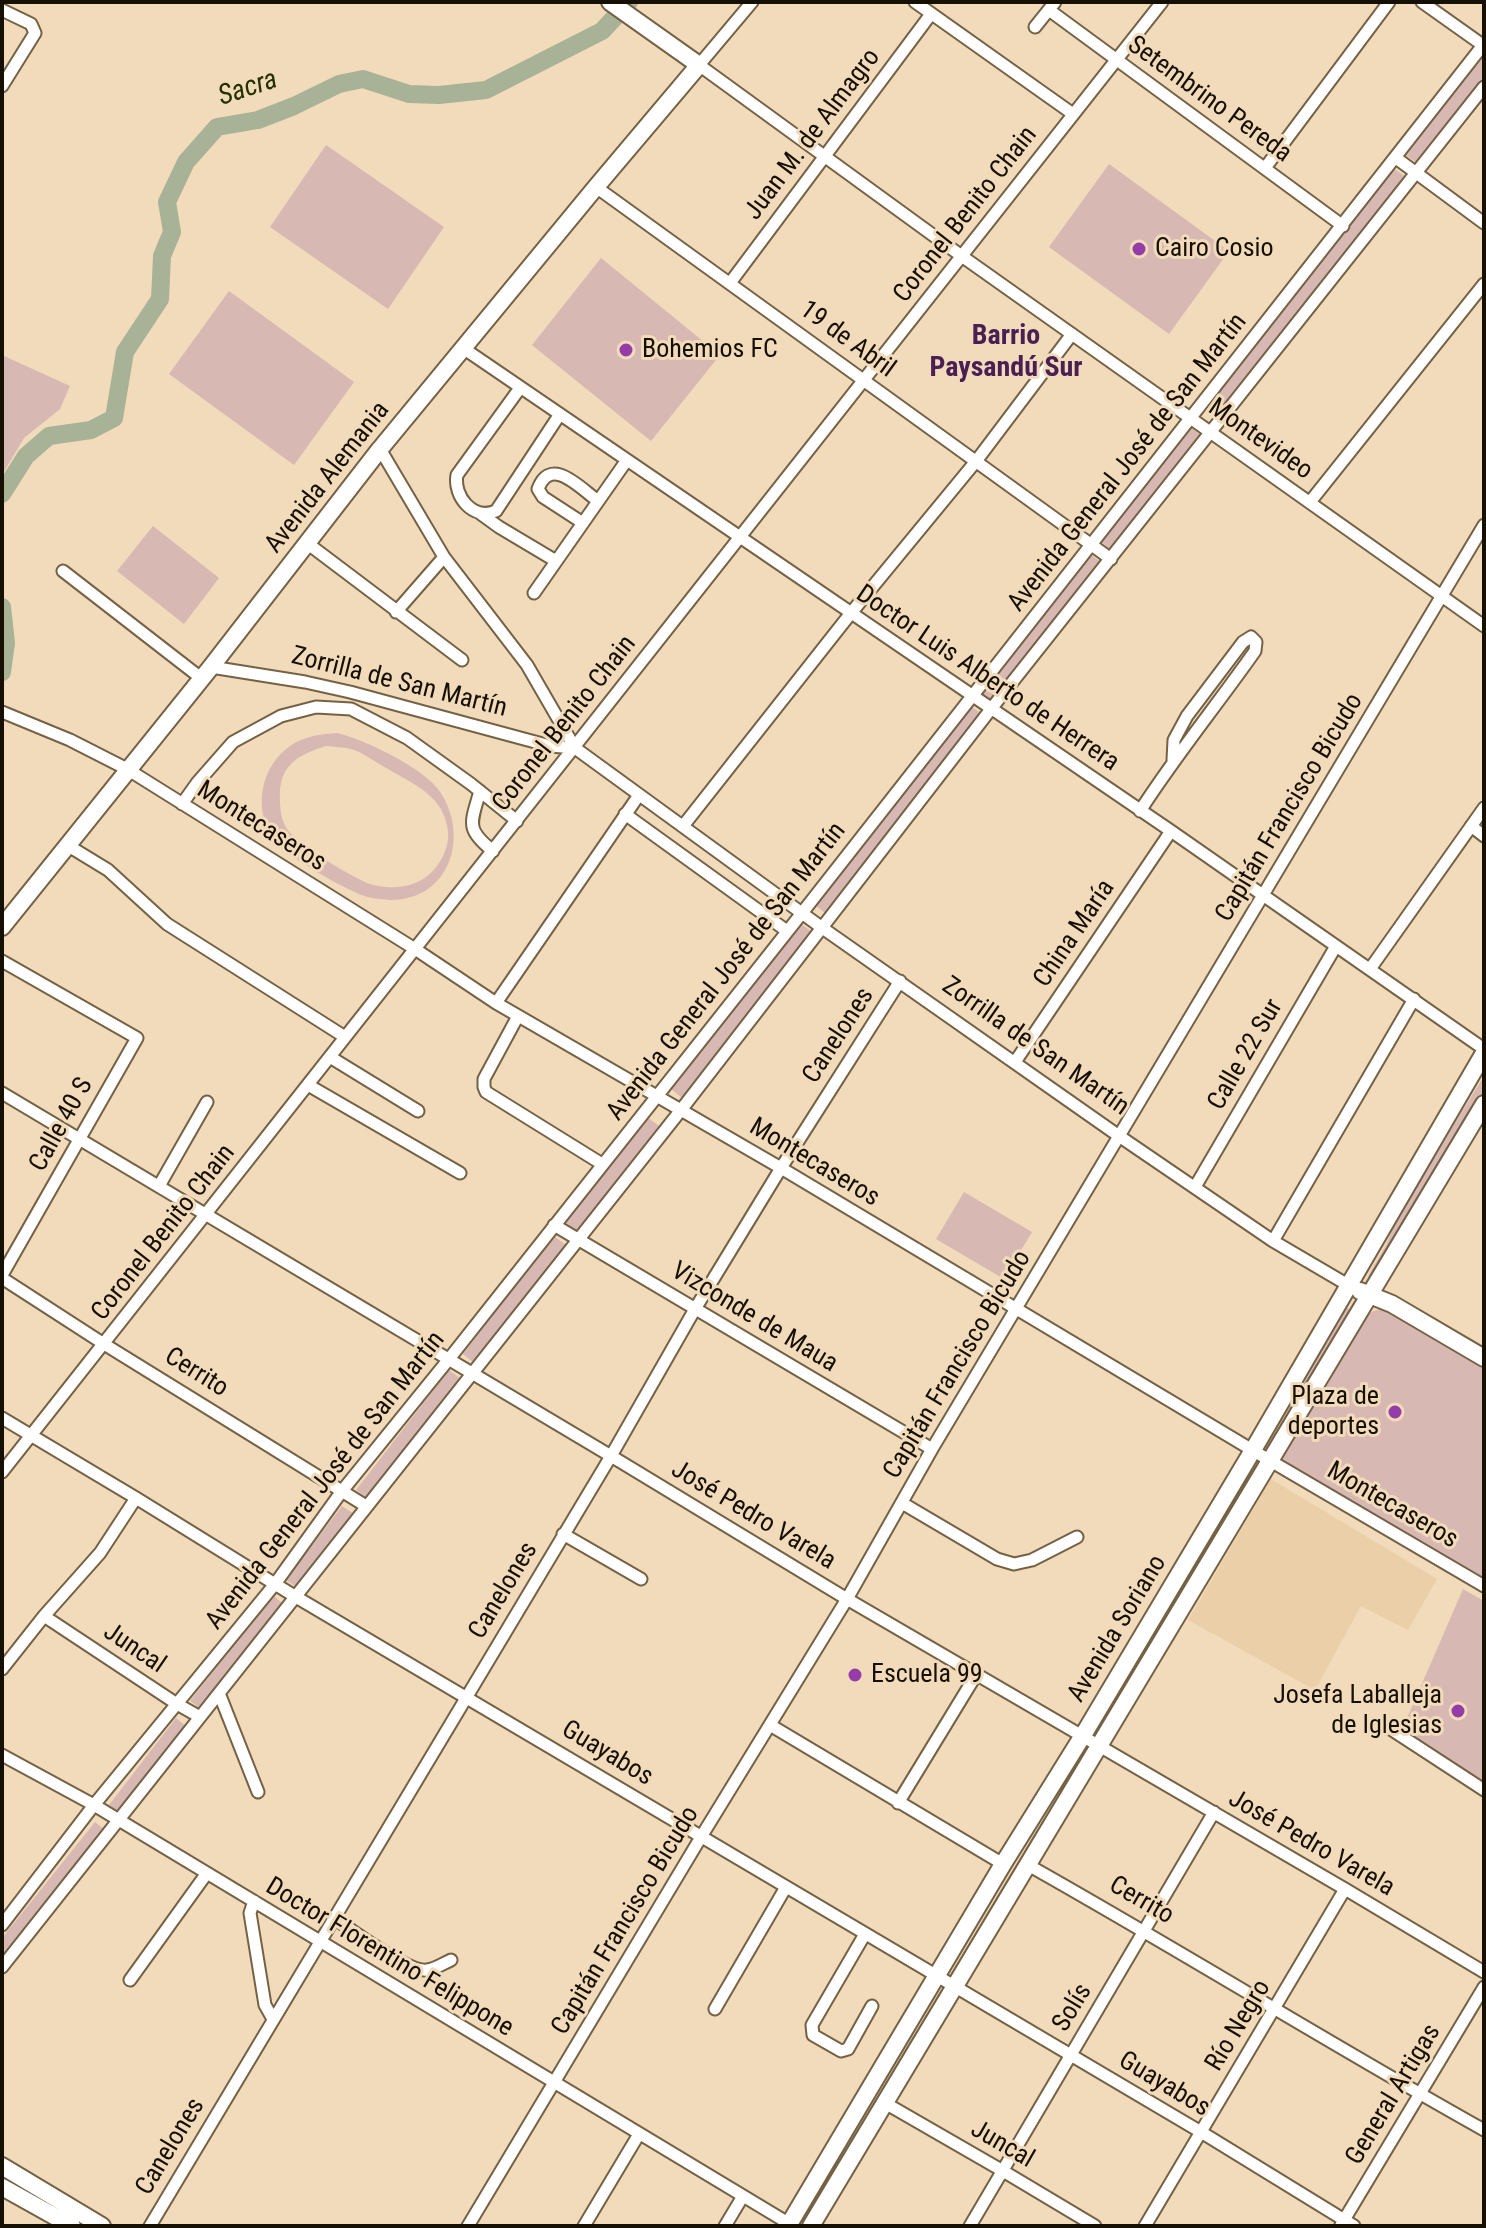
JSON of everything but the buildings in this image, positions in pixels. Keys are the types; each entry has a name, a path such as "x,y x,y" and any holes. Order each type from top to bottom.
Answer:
{"street":[{"path":"610,2 699,65 752,2"},
{"path":"915,2 1073,114"},
{"name":"Coronel Benito Chain","path":"2,1472 1162,2"},
{"path":"1265,168 1389,2"},
{"path":"1422,2 1484,45"},
{"path":"1035,27 1052,6"},
{"name":"Setembrino Pereda","path":"1052,6 1115,60 1343,226"},
{"path":"2,10 31,24 35,33 2,86"},
{"name":"Juan M. de Almagro","path":"730,283 931,14"},
{"name":"Avenida General José de San Martín","path":"2,1925 94,1805 275,1584 342,1491 802,913 1484,45"},
{"name":"Montevideo","path":"699,65 963,257 1484,626"},
{"name":"Avenida Alemania","path":"2,927 380,449 699,65"},
{"name":"Avenida General José de San Martín","path":"2,1967 681,1110 991,709 1484,87"},
{"path":"1396,158 1484,223"},
{"name":"19 de Abril","path":"596,187 1111,559"},
{"path":"1310,502 1484,284"},
{"path":"683,826 851,613 977,460 1072,334"},
{"name":"Doctor Luis Alberto de Herrera","path":"463,348 1171,831 1484,1051"},
{"path":"520,388 457,475 455,486 460,499 556,561"},
{"path":"480,513 496,511 560,414"},
{"name":"Zorrilla de San Martín","path":"380,449 444,557 527,665 575,748 821,927 1273,1241 1348,1285 1411,1314 1484,1358"},
{"path":"534,593 627,460"},
{"path":"583,523 543,497 538,489 542,479 551,473 560,474 598,501"},
{"name":"Capitán Francisco Bicudo","path":"468,2226 847,1599 932,1449 1484,525"},
{"path":"307,543 462,660"},
{"path":"396,612 444,557"},
{"path":"63,571 206,672"},
{"path":"1140,811 1173,760 1255,651 1256,642 1251,637 1243,642 1187,716 1174,740 1173,760"},
{"name":"Zorrilla de San Martín","path":"206,672 305,682 550,746 575,748"},
{"path":"182,804 233,742 281,716 316,707 351,709 407,738 517,821"},
{"name":"Montecaseros","path":"2,712 70,740 127,769 496,1003 781,1168 1484,1586"},
{"path":"480,791 472,829 478,839 493,851"},
{"path":"496,1003 639,795"},
{"path":"1370,969 1484,808"},
{"path":"625,814 787,931"},
{"path":"1471,826 1484,836"},
{"name":"China María","path":"1015,1062 1171,831"},
{"path":"67,845 108,870 167,924 345,1037"},
{"name":"Calle 22 Sur","path":"1195,1187 1336,946"},
{"name":"Calle 40 S","path":"2,961 137,1038 2,1277"},
{"name":"Canelones","path":"150,2226 611,1456 695,1309 900,981"},
{"path":"1273,1241 1414,999"},
{"path":"518,1016 484,1079 486,1092 602,1164"},
{"name":"Avenida Soriano","path":"790,2225 1253,1450 1484,1051"},
{"path":"330,1057 418,1111"},
{"path":"308,1085 460,1173"},
{"name":"José Pedro Varela","path":"2,1093 847,1599 1484,1972"},
{"path":"159,1186 207,1102"},
{"name":"Avenida Soriano","path":"811,2226 1484,1104"},
{"name":"Vizconde de Maua","path":"554,1225 932,1449"},
{"name":"Cerrito","path":"2,1277 366,1506"},
{"name":"Guayabos","path":"2,1418 296,1597 1201,2132 1346,2224"},
{"path":"2,1669 100,1553 136,1498"},
{"path":"902,1503 997,1559 1014,1564 1032,1560 1077,1537"},
{"path":"1213,1517 1229,1526"},
{"path":"563,1534 641,1579"},
{"name":"Juncal","path":"44,1616 200,1717"},
{"path":"898,1803 976,1675"},
{"path":"219,1693 258,1792"},
{"name":"Cerrito","path":"770,1725 1003,1864 1028,1865 1484,2130"},
{"path":"1389,1728 1484,1790"},
{"name":"Doctor Florentino Felippone","path":"2,1755 94,1805 790,2225"},
{"name":"Solís","path":"970,2226 1214,1812"},
{"path":"130,1980 207,1873"},
{"path":"715,2009 786,1887"},
{"name":"Río Negro","path":"1145,2226 1345,1889"},
{"path":"254,1901 250,1913 265,2005 273,2019"},
{"path":"334,1918 395,1959 416,1968 427,1970 451,1960"},
{"path":"865,1934 812,2025 813,2035 841,2051 848,2049 872,2006"},
{"name":"General Artigas","path":"1346,2224 1484,1987"},
{"name":"Juncal","path":"885,2103 1095,2226"},
{"path":"584,2226 639,2134"},
{"path":"2,2166 102,2226"},
{"path":"2,2187 72,2226"},
{"path":"725,2226 743,2196"}],"shaded area":[{"path":"1480,57 1484,60 1484,77 1417,163 1404,154"},
{"path":"326,145 444,227 388,309 270,227"},
{"name":"Cairo Cosio","path":"1109,164 1229,251 1169,334 1049,247"},
{"path":"1393,168 1406,177 1221,412 1209,402"},
{"name":"Bohemios FC","path":"601,258 720,355 651,441 532,345"},
{"path":"229,291 354,382 294,465 169,374"},
{"path":"2,355 70,386 60,409 24,438 2,475"},
{"path":"1190,427 1202,436 1112,551 1100,541"},
{"path":"153,526 219,578 184,624 117,571"},
{"path":"1090,554 1102,563 993,702 981,693"},
{"path":"971,706 983,715 826,914 815,905"},
{"path":"337,733 391,755 419,772 438,789 453,825 453,844 449,862 440,877 427,889 410,897 389,900 362,895 300,861 273,838 262,811 264,782 270,769 288,747 301,740","holes":["326,746 348,748 360,753 418,786 434,800 445,819 448,838 441,860 428,876 404,886 370,884 324,859 287,829 280,803 282,778 298,758"]},
{"path":"800,923 812,932 682,1098 671,1089"},
{"path":"1484,1076 1484,1094 1372,1277 1368,1276 1386,1245 1397,1217"},
{"path":"647,1117 659,1126 577,1232 566,1223"},
{"path":"964,1192 1032,1232 1004,1279 936,1239"},
{"path":"554,1236 566,1245 474,1363 463,1354"},
{"path":"1346,1307 1353,1311 1270,1450 1262,1446"},
{"name":"Plaza de deportes","path":"1382,1308 1396,1311 1484,1367 1484,1579 1280,1463 1279,1456 1361,1316"},
{"path":"449,1370 461,1379 368,1498 356,1490"},
{"path":"1271,1479 1437,1579 1408,1630 1361,1606 1315,1690 1188,1620"},
{"path":"342,1506 354,1514 298,1588 286,1580"},
{"path":"1212,1528 1219,1532 1099,1736 1092,1732"},
{"path":"1463,1589 1484,1601 1484,1781 1401,1732"},
{"path":"273,1595 283,1604 201,1709 190,1701"},
{"path":"176,1718 187,1727 120,1813 109,1805"},
{"path":"95,1822 106,1831 2,1959 2,1938"}],"waterway":[{"name":"Sacra","path":"2,494 26,456 49,436 91,430 114,418 125,352 160,299 162,256 172,232 167,202 186,162 217,127 258,120 339,84 363,79 409,94 439,95 486,90 602,31 629,2"},
{"name":"Sacra","path":"2,607 6,643 2,672"}],"place":[{"name":"Cairo Cosio","path":"1139,249"},
{"name":"Bohemios FC","path":"626,350"},
{"name":"Plaza de deportes","path":"1395,1412"},
{"name":"Escuela 99","path":"855,1675"},
{"name":"Josefa Laballeja de Iglesias","path":"1458,1711"}],"district":[{"name":"Barrio Paysandú Sur","path":"1006,353"}]}
